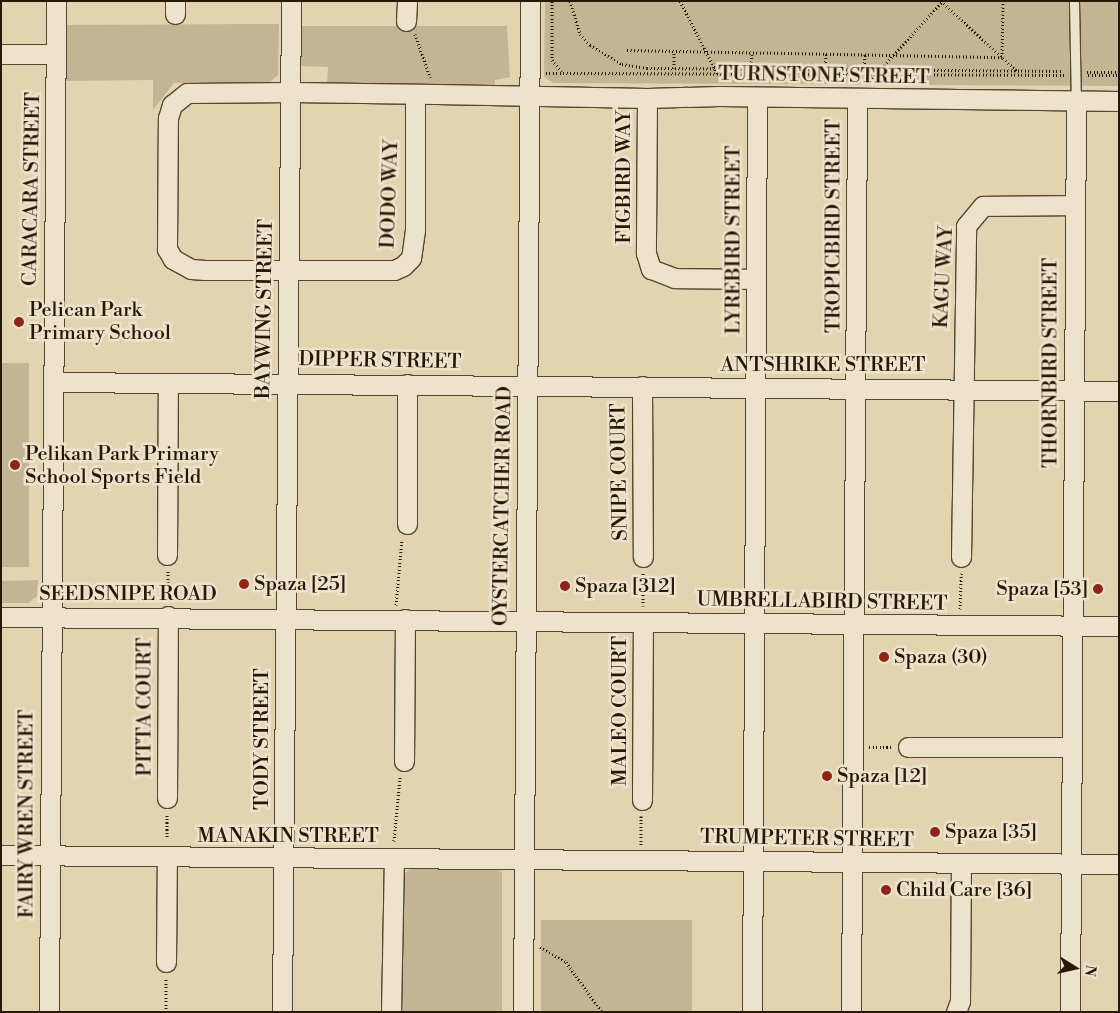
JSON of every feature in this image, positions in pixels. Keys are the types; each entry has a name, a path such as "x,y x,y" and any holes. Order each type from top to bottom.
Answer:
{"street":[{"name":"CARACARA STREET","path":"50,617 56,1"},
{"name":"BAYWING STREET","path":"285,617 291,1"},
{"path":"406,1 406,21"},
{"name":"OYSTERCATCHER ROAD","path":"523,1012 526,858 525,620 530,1"},
{"path":"1,54 56,54"},
{"name":"TURNSTONE STREET","path":"288,267 191,269 173,258 167,249 168,118 172,105 187,93 291,92 647,98 719,96 1119,101"},
{"name":"DODO WAY","path":"288,267 394,270 411,258 415,94"},
{"name":"LYREBIRD STREET","path":"752,1012 757,97"},
{"name":"FIGBIRD WAY","path":"647,98 646,253 651,269 674,278 756,279"},
{"name":"TROPICBIRD STREET","path":"850,1012 855,389 862,99"},
{"name":"THORNBIRD STREET","path":"1070,1012 1076,101"},
{"name":"KAGU WAY","path":"962,388 969,217 993,204 1075,205"},
{"name":"DIPPER STREET","path":"53,382 527,385"},
{"path":"167,555 168,383"},
{"path":"406,384 406,524"},
{"name":"ANTSHRIKE STREET","path":"527,385 1119,391"},
{"name":"SNIPE COURT","path":"642,386 644,556"},
{"path":"961,557 962,388"},
{"name":"SEEDSNIPE ROAD","path":"1,617 168,616 525,620"},
{"name":"PITTA COURT","path":"167,798 168,616"},
{"name":"FAIRY WREN STREET","path":"49,1012 50,617"},
{"name":"TODY STREET","path":"282,1012 285,617"},
{"path":"400,619 404,761"},
{"name":"UMBRELLABIRD STREET","path":"525,620 959,626 1119,626"},
{"name":"MALEO COURT","path":"642,800 643,622"},
{"path":"908,747 1071,747"},
{"name":"MANAKIN STREET","path":"1,855 394,859 526,858"},
{"path":"166,962 167,857"},
{"name":"TRUMPETER STREET","path":"526,858 753,862 1119,864"},
{"path":"391,1012 394,859"},
{"path":"956,1012 960,1001 961,864"}],"lane":[{"path":"1074,1 1076,101"}],"path":[{"path":"552,1 552,60 563,73 875,76 1075,73"},
{"path":"570,1 580,34 600,53 622,64 674,68 1017,71 1119,74"},
{"path":"680,1 711,68 718,75 719,96"},
{"path":"1002,57 1003,1"},
{"path":"862,99 875,76 942,2 1028,80"},
{"path":"406,21 420,42 436,94"},
{"path":"627,50 1002,57"},
{"path":"674,51 674,68"},
{"path":"751,69 752,52"},
{"path":"826,54 826,69"},
{"path":"864,70 865,54"},
{"path":"400,619 397,555 406,524"},
{"path":"167,555 168,616"},
{"path":"643,622 644,556"},
{"path":"959,626 961,557"},
{"path":"852,747 908,747"},
{"path":"394,859 394,804 404,761"},
{"path":"167,798 167,857"},
{"path":"641,859 642,800"},
{"path":"524,938 566,962 602,1012"},
{"path":"166,962 166,1012"}],"shaded area":[{"path":"545,1 1119,1 1119,86 553,83 544,77"},
{"path":"279,24 278,75 270,82 174,83 153,110 153,80 65,81 65,25"},
{"path":"300,26 507,26 510,77 495,80 495,86 327,83 328,67 301,66"},
{"name":"Pelikan Park Primary School Sports Field","path":"1,363 29,363 29,567 1,567"},
{"path":"38,580 37,596 28,603 1,603 1,581"},
{"path":"412,867 496,868 502,872 502,1012 400,1012 401,877"},
{"path":"541,920 692,920 692,1012 541,1012"}],"place":[{"name":"Pelican Park Primary School","path":"19,322"},
{"name":"Pelikan Park Primary School Sports Field","path":"15,465"},
{"name":"Spaza [25]","path":"244,584"},
{"name":"Spaza [312]","path":"565,586"},
{"name":"Spaza [53]","path":"1098,589"},
{"name":"Spaza (30)","path":"884,657"},
{"name":"Spaza [12]","path":"827,776"},
{"name":"Spaza [35]","path":"935,832"},
{"name":"Child Care [36]","path":"886,890"}]}
